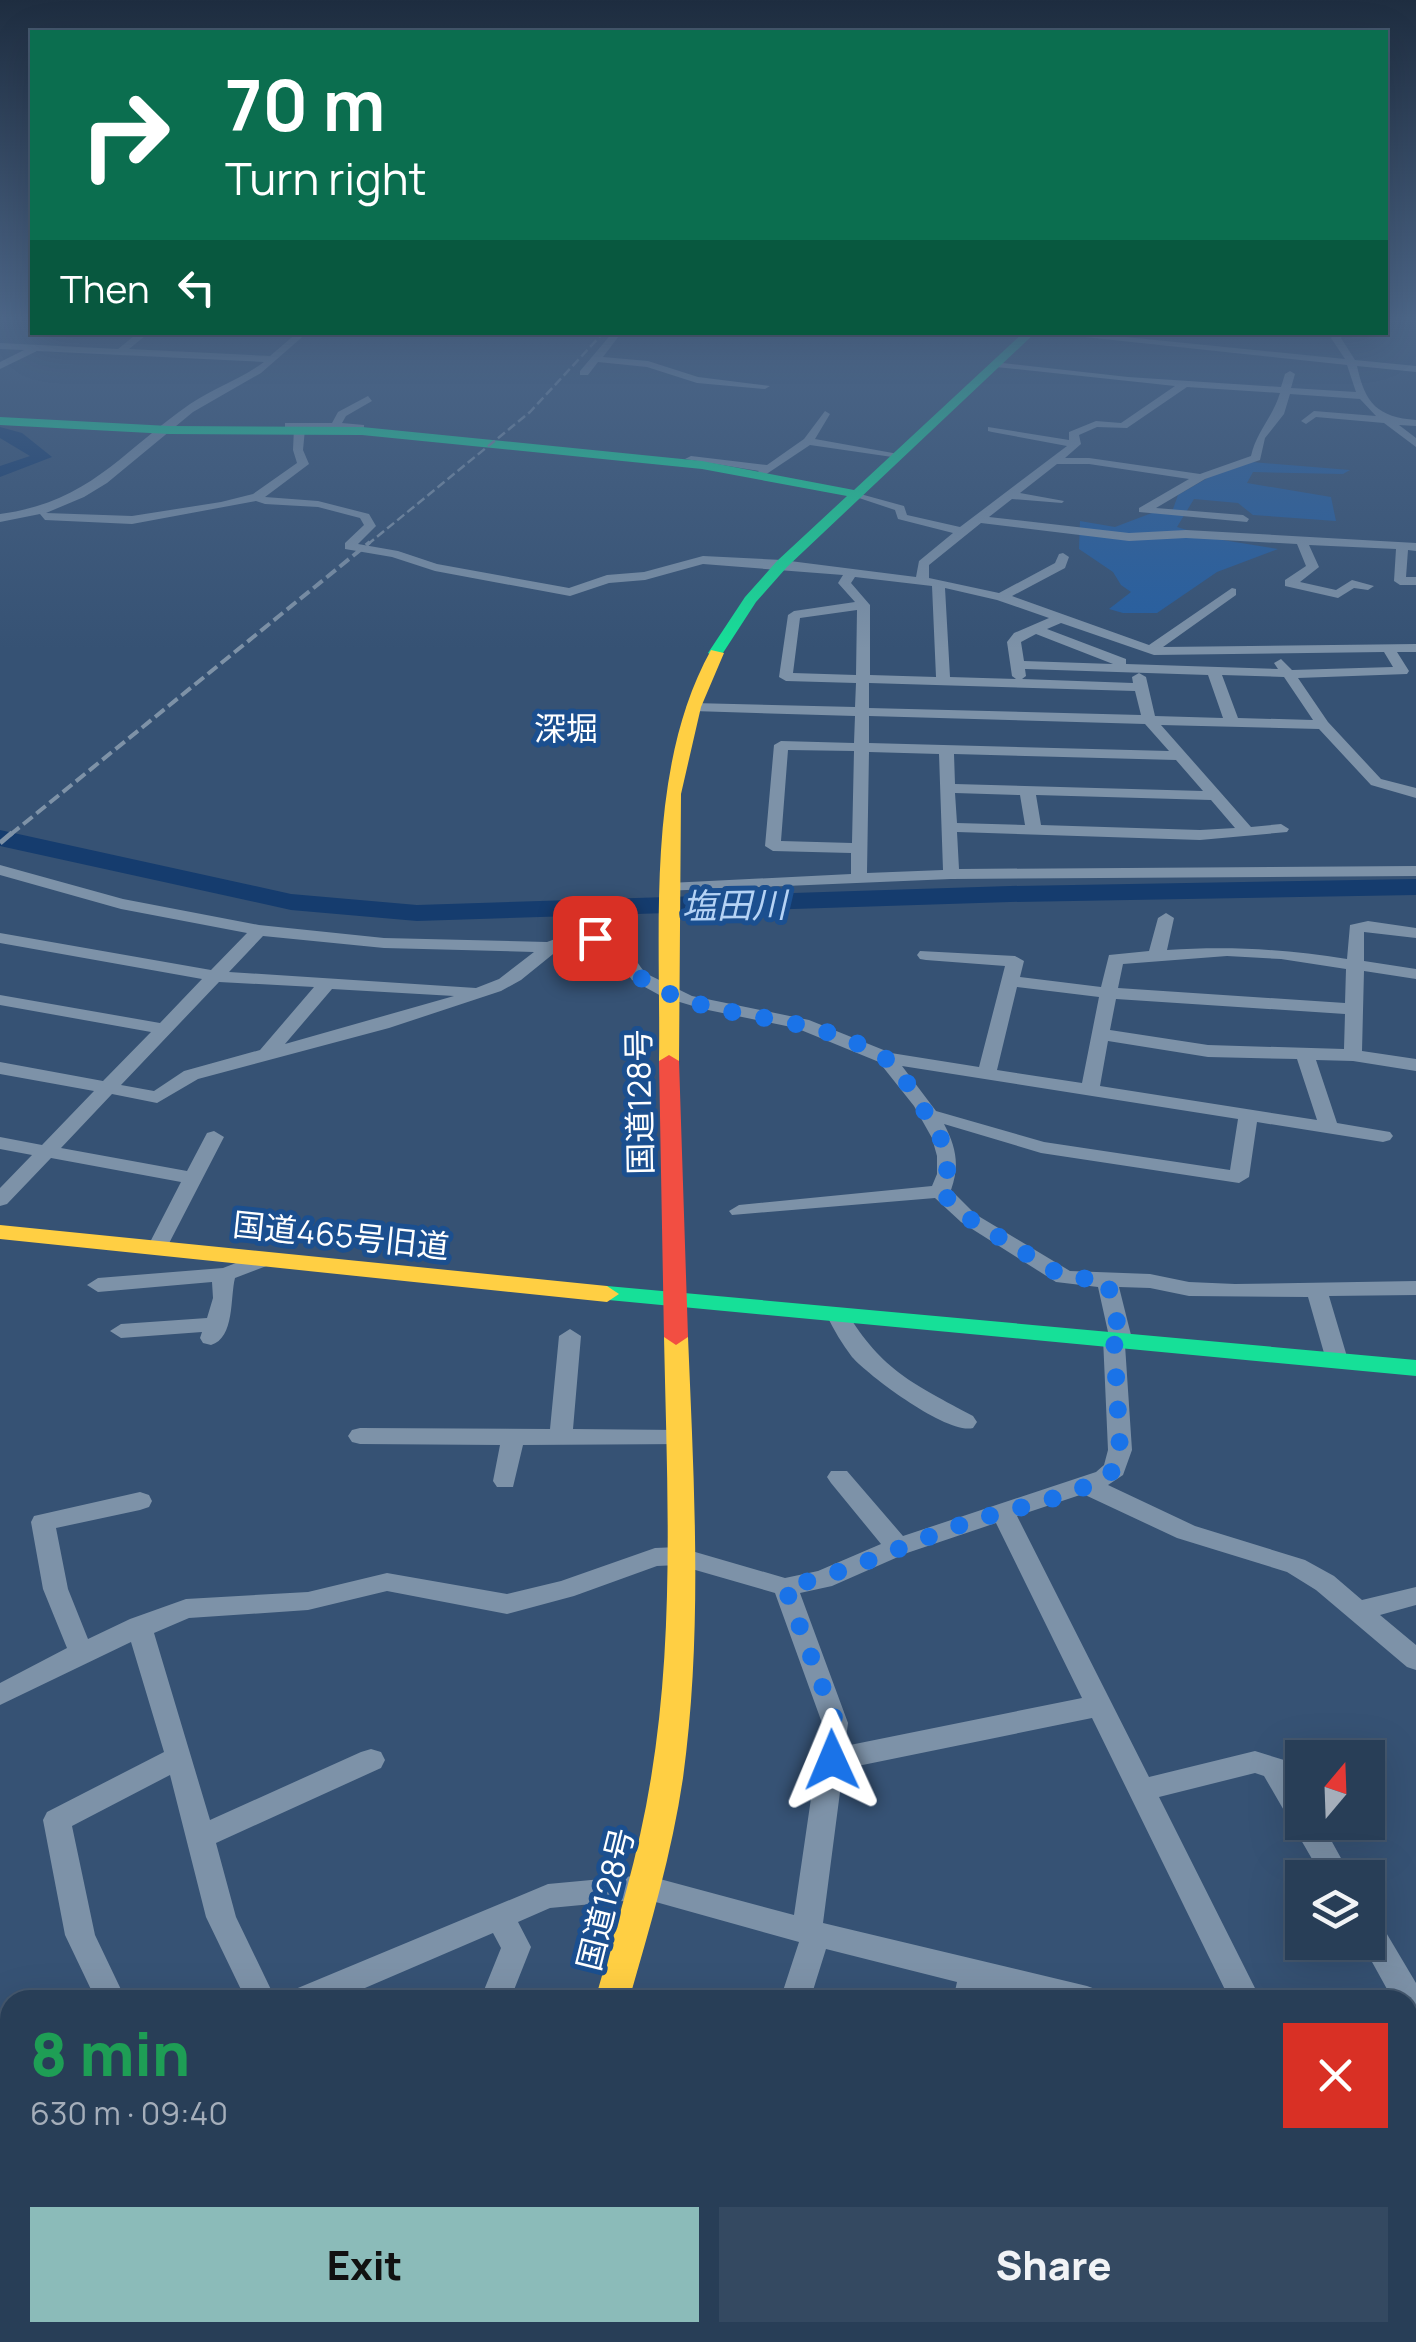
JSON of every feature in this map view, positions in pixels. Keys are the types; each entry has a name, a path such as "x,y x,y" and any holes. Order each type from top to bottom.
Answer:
{"main road":[{"path":"353,430 763,473 857,494"},
{"name":"国道128号","path":"615,1990 645,1887 675,1715 678,1438 668,942 672,794 693,707 720,644 750,600 782,564 925,430"},
{"name":"国道465号旧道","path":"0,1232 838,1316 1117,1338 1416,1368"}],"street":[{"path":"34,515 76,499 167,430"},
{"path":"0,518 34,515 132,520 257,497 303,464 299,430"},
{"path":"384,430 462,439"},
{"path":"652,460 763,473 808,441 815,430"},
{"path":"1020,430 1074,441"},
{"path":"922,583 923,564 976,518 1054,461 1085,430"},
{"path":"1243,519 1143,510 1201,477 1256,458 1260,438 1266,430"},
{"path":"808,441 899,455"},
{"path":"1054,461 1088,461 1201,477"},
{"path":"857,494 893,504 900,508 902,517 961,531"},
{"path":"1006,495 1058,501"},
{"path":"257,497 265,502 318,504 360,514 370,526 349,546 453,571 570,592 607,579 646,576 687,562 782,564 938,583 1001,597 1150,650 1184,654 1416,648"},
{"path":"976,518 1129,538 1186,534 1409,547 1400,582 1416,581"},
{"path":"1302,542 1313,567 1289,583 1338,594 1352,584 1368,586"},
{"path":"1001,597 1046,575 1061,565 1063,557"},
{"path":"852,574 844,583 864,605 859,878"},
{"path":"938,583 942,674"},
{"path":"1150,650 1232,592"},
{"path":"864,605 794,615 786,677 942,674 1020,684 1141,686"},
{"path":"1020,684 1014,642 1018,636 1061,618"},
{"path":"1036,629 1137,668"},
{"path":"1017,666 1286,673 1402,671 1389,650"},
{"path":"1277,652 1286,673 1323,725 1376,782 1416,793"},
{"path":"1137,668 1150,720 1177,756 1247,832"},
{"path":"1213,670 1232,722"},
{"path":"693,707 1323,725"},
{"path":"860,848 773,846 781,746 1177,756"},
{"path":"946,750 950,874"},
{"path":"946,788 1214,796"},
{"path":"1027,790 1034,830"},
{"path":"950,827 1200,835 1281,828"},
{"path":"1200,835 1215,870"},
{"path":"0,870 121,904 259,930 384,943 551,947"},
{"path":"669,888 950,874 1416,871"},
{"path":"1157,956 1166,918"},
{"path":"1353,1056 1356,928 1416,933"},
{"path":"0,1200 259,930"},
{"path":"0,938 214,976 479,993"},
{"path":"0,1068 157,1097 191,1075 438,1009 528,970 564,940 582,938 610,942 631,957 638,976 670,994 837,1035 886,1058 1383,1136"},
{"path":"1090,1088 1115,959 1226,952 1281,954 1416,974"},
{"path":"926,955 1015,961 987,1072"},
{"path":"1011,981 1107,993 1356,1009"},
{"path":"266,1055 328,982"},
{"path":"0,1000 163,1030"},
{"path":"1100,1034 1208,1050 1353,1056 1416,1065"},
{"path":"1305,1056 1328,1127"},
{"path":"886,1058 946,1146 948,1168 940,1191"},
{"path":"927,1116 952,1119 1041,1147 1239,1178 1248,1114"},
{"path":"157,1248 214,1137"},
{"path":"0,1143 192,1178"},
{"path":"738,1211 940,1191 968,1218 1064,1277 1235,1291 1416,1288"},
{"path":"98,1285 226,1274 262,1260"},
{"path":"121,1331 150,1323 213,1331 226,1274"},
{"path":"0,1695 140,1626 211,1604 308,1600 387,1582 507,1604 566,1589 655,1556 678,1556 785,1587 823,1578 898,1547 1086,1485 1115,1469 1120,1450 1117,1338 1107,1280"},
{"path":"1316,1288 1337,1360"},
{"path":"838,1316 844,1331 874,1369 964,1422"},
{"path":"561,1437 570,1336"},
{"path":"360,1436 678,1438"},
{"path":"505,1480 512,1437"},
{"path":"839,1477 898,1547"},
{"path":"1086,1485 1186,1532 1296,1566 1325,1584 1416,1660"},
{"path":"82,1652 68,1627 49,1570 42,1522 140,1501"},
{"path":"1002,1511 1241,1990"},
{"path":"785,1587 836,1723 811,1933 797,1990"},
{"path":"1356,1610 1416,1596"},
{"path":"140,1626 221,1918 256,1990"},
{"path":"832,1760 1098,1706"},
{"path":"106,1990 80,1935 58,1820 179,1757"},
{"path":"201,1837 371,1760"},
{"path":"1140,1791 1255,1762 1274,1768 1285,1787"},
{"path":"327,1990 548,1896 645,1887 811,1933 972,1986 1005,1990"},
{"path":"499,1917 516,1947 499,1990"},
{"path":"1385,1957 1404,1990"}],"shaded area":[{"path":"1252,462 1350,470 1343,474 1253,472 1247,483 1331,497 1336,521 1253,515 1238,503 1194,499 1177,527 1216,539 1278,549 1217,572 1157,613 1109,609 1131,592 1113,572 1079,549 1080,521 1115,527 1173,509 1178,495 1211,476"}],"waterway":[{"path":"0,432 16,437 43,457 0,472"},
{"name":"塩田川","path":"0,838 291,902 417,913 1010,894 1416,887"}],"railway":[{"path":"367,545 508,430"},
{"path":"10,835 370,542"},
{"path":"0,843 13,832"}],"traffic: fast":[{"path":"226,430 362,431 702,465 857,494"},
{"path":"716,653 750,600 782,564 926,430"},
{"path":"607,1294 1416,1368"}],"traffic: slow":[{"path":"669,1061 672,794 693,707 716,653"},
{"path":"0,1232 607,1294"},
{"path":"615,1990 656,1834 674,1724 681,1614 676,1337"}],"traffic: jam":[{"path":"669,1061 676,1337"}],"district":[{"name":"深堀","path":"566,728"}],"route":[{"path":"595,938 623,948 638,976 670,994 837,1035 886,1058 946,1146 948,1168 940,1191 968,1218 1064,1277 1107,1280 1114,1301 1121,1339 1114,1338 1120,1450 1115,1469 1086,1485 898,1547 823,1578 785,1587 836,1723 832,1760"}]}
